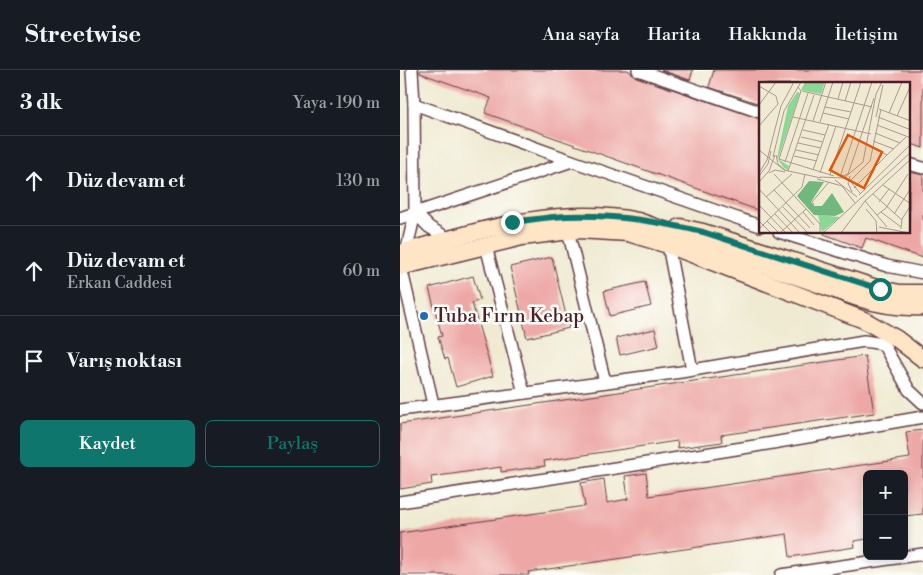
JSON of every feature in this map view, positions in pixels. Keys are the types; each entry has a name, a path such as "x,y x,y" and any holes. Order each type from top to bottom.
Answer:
{"main road":[{"path":"402,260 449,239 512,222 564,216 602,216 674,225 703,232 880,289 900,293 923,293"},
{"path":"638,221 858,298 882,305 904,308 923,307"},
{"path":"402,260 486,246 522,237 568,231 628,233 668,245 864,320 897,339 923,359"}],"street":[{"path":"412,70 415,213 402,260 433,404"},
{"path":"638,70 759,112"},
{"path":"414,104 572,162 759,226"},
{"path":"400,218 572,162"},
{"path":"910,164 923,168"},
{"path":"415,213 428,227 449,239"},
{"path":"568,231 605,382"},
{"path":"785,234 887,266 923,273"},
{"path":"668,245 692,370"},
{"path":"486,246 524,393"},
{"path":"400,410 692,370 864,341 883,344 909,390 923,403"},
{"path":"400,502 754,446 923,417"},
{"path":"781,575 923,554"}],"building":[{"path":"420,70 628,70 636,77 759,119 759,211 485,113 491,98 420,73"},
{"path":"661,70 693,70 690,80"},
{"path":"714,70 923,70 923,148 910,143 910,82 759,82 759,104 709,87"},
{"path":"910,172 923,175 923,258 866,238 862,248 824,234 910,234"},
{"path":"552,257 569,328 527,338 510,267"},
{"path":"473,276 480,300 472,303 493,376 456,387 448,358 445,359 438,337 442,336 429,288"},
{"path":"645,282 651,306 610,316 604,291"},
{"path":"655,329 659,346 620,355 616,338"},
{"path":"865,356 874,413 721,435 722,442 678,448 677,441 544,461 545,466 501,472 501,467 431,477 432,484 400,489 400,424"},
{"path":"923,430 923,514 908,516 908,470 863,470 863,540 854,541 855,547 790,557 787,534 528,572 529,575 400,575 400,533 585,506 581,483 604,479 607,503 628,499 625,476 646,473 649,496 910,458 906,432"}],"place":[{"name":"Tuba Fırın Kebap","path":"424,316"}],"route":[{"path":"512,222 564,216 586,216 620,217 674,225 703,232 880,289"}]}
